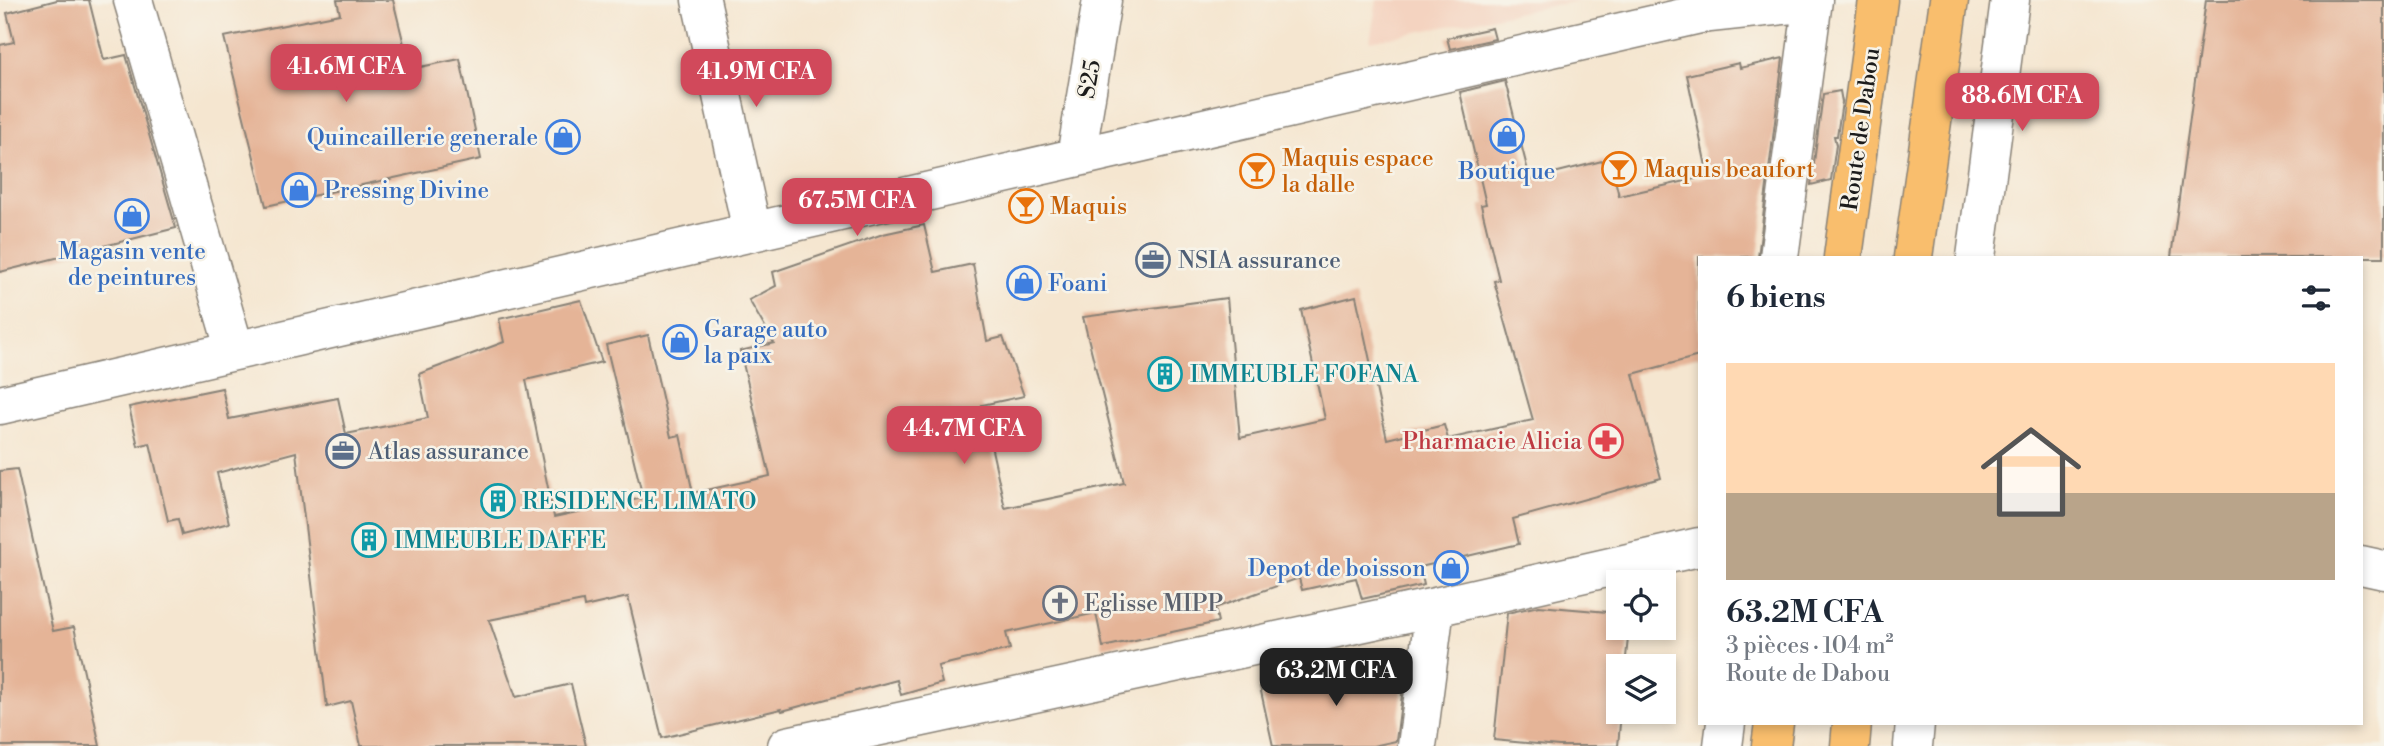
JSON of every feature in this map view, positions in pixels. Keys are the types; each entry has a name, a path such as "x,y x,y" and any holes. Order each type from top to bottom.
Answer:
{"main road":[{"name":"Route de Dabou","path":"1843,256 1878,0"},
{"path":"1913,256 1949,0"},
{"path":"1771,746 1774,725"},
{"path":"1850,746 1853,725"}],"street":[{"path":"133,0 235,351"},
{"path":"701,0 752,231"},
{"name":"S25","path":"1076,157 1102,0"},
{"path":"1976,256 2010,0"},
{"path":"0,405 1700,14 1813,1 1779,256"},
{"path":"787,746 916,731 1698,547"},
{"path":"2363,565 2384,570"},
{"path":"1417,746 1435,607"},
{"path":"1723,746 1726,725"},
{"path":"1913,746 1915,725"}],"shaded area":[{"path":"1377,0 1582,0 1370,41"}],"building":[{"path":"57,0 89,0 104,60 126,55 176,228 0,272 0,45 14,42 7,13"},
{"path":"337,0 393,0 410,69 460,59 481,159 266,206 224,37 340,14"},
{"path":"2206,0 2384,0 2384,257 2171,256"},
{"path":"1492,28 1495,39 1450,49 1447,38"},
{"path":"1783,58 1758,256 1698,256 1698,356 1633,374 1661,478 1513,519 1519,544 1420,567 1424,585 1362,599 1356,578 1302,590 1299,578 1215,608 1218,622 1103,647 1096,613 1006,633 1010,649 938,666 942,683 901,695 897,680 782,711 781,709 662,738 628,597 584,607 583,601 489,620 516,697 571,684 586,746 361,746 351,701 327,707 296,452 217,473 229,523 182,535 178,519 168,521 150,443 138,446 129,407 222,388 229,419 338,398 346,434 428,418 419,374 504,342 499,319 581,300 602,362 526,380 554,517 643,498 606,345 648,335 671,437 680,435 693,493 770,476 740,351 774,343 749,300 776,286 773,272 883,234 924,225 935,272 973,264 987,341 1003,337 1024,396 982,405 1005,508 1124,483 1083,317 1227,298 1240,438 1325,419 1301,310 1356,296 1387,439 1444,425 1448,439 1533,420 1494,281 1499,280 1481,205 1486,204 1460,92 1505,81 1530,179 1610,159 1619,196 1708,176 1687,75 1739,63 1740,68"},
{"path":"1840,91 1842,102 1837,136 1834,136 1836,145 1831,180 1811,185 1823,94"},
{"path":"17,469 53,631 74,627 100,746 0,746 0,471"},
{"path":"1539,606 1606,612 1606,640 1628,640 1626,654 1606,654 1606,724 1620,724 1618,746 1559,746 1494,740 1507,613"},
{"path":"1393,658 1402,695 1396,741 1373,746 1273,746 1260,687"}],"place":[{"name":"Boutique","path":"1507,136"},
{"name":"Quincaillerie generale","path":"563,137"},
{"name":"Maquis beaufort","path":"1619,169"},
{"name":"Maquis espace la dalle","path":"1257,171"},
{"name":"Pressing Divine","path":"299,190"},
{"name":"Maquis","path":"1026,206"},
{"name":"Magasin vente de peintures","path":"132,216"},
{"name":"NSIA assurance","path":"1153,260"},
{"name":"Foani","path":"1024,283"},
{"name":"Garage auto la paix","path":"680,342"},
{"name":"IMMEUBLE FOFANA","path":"1165,374"},
{"name":"Pharmacie Alicia","path":"1606,441"},
{"name":"Atlas assurance","path":"343,451"},
{"name":"RESIDENCE LIMATO","path":"498,501"},
{"name":"IMMEUBLE DAFFE","path":"369,540"},
{"name":"Depot de boisson","path":"1451,568"},
{"name":"Eglisse MIPP","path":"1060,603"}]}
